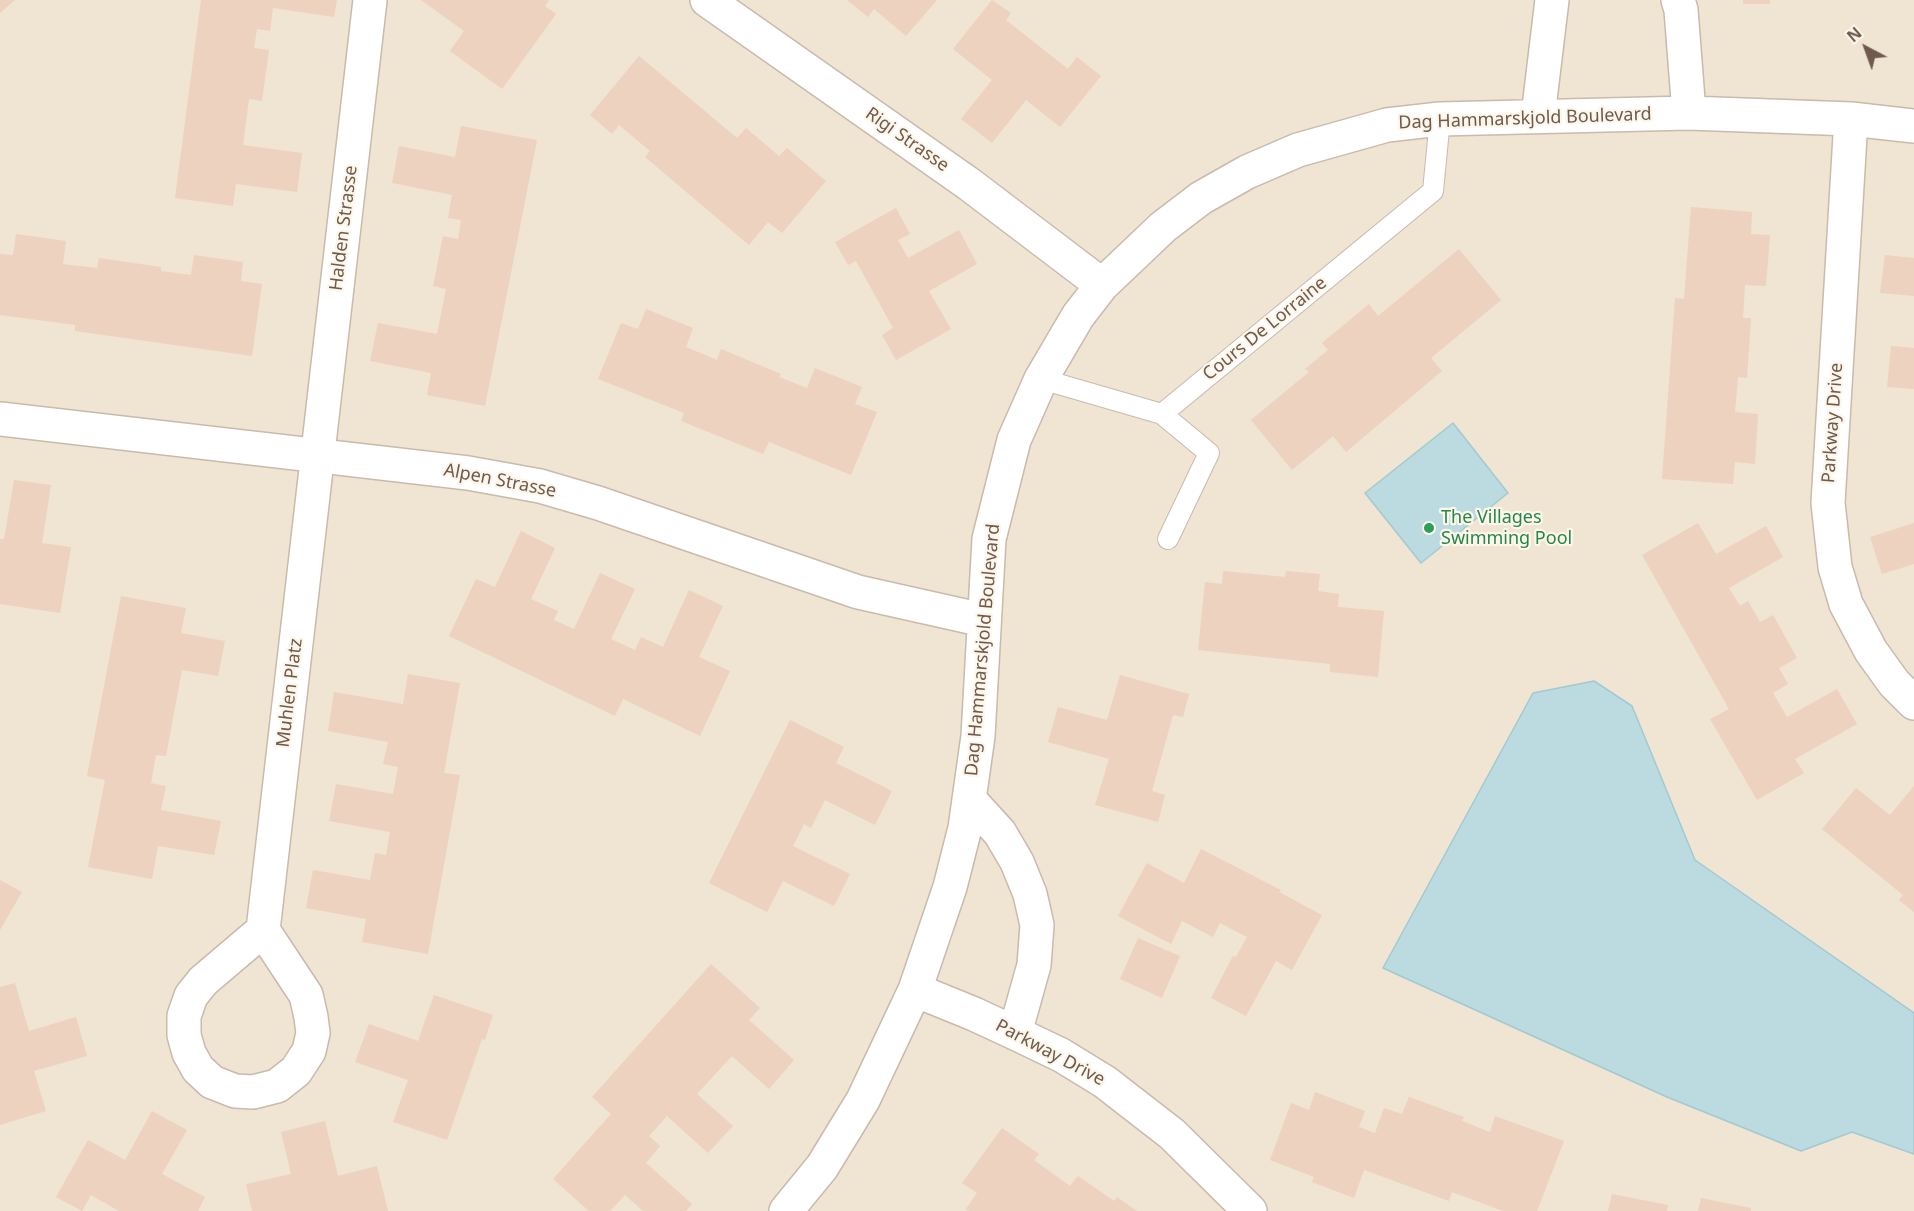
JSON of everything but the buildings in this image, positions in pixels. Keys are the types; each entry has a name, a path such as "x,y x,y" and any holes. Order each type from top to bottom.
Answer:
{"street":[{"name":"Halden Strasse","path":"317,456 370,0"},
{"name":"Rigi Strasse","path":"707,0 969,184 1102,285"},
{"path":"1538,116 1552,0"},
{"path":"1678,0 1681,10 1689,113"},
{"name":"Dag Hammarskjold Boulevard","path":"786,1211 822,1167 863,1100 915,990 950,887 965,828 978,736 989,539 1014,440 1041,378 1078,316 1102,285 1163,226 1201,198 1247,172 1298,150 1387,125 1440,119 1689,113 1851,119 1914,126"},
{"name":"Parkway Drive","path":"1851,119 1828,491 1830,524 1835,567 1846,604 1871,651 1894,682 1914,703"},
{"name":"Alpen Strasse","path":"0,419 468,473 540,486 598,503 858,592 983,620"},
{"name":"Muhlen Platz","path":"262,930 317,456"},
{"path":"969,799 1000,833 1017,862 1030,894 1037,925 1034,965 1015,1033"},
{"path":"262,930 306,995 312,1017 313,1033 309,1051 296,1071 277,1086 253,1092 235,1091 212,1082 198,1069 186,1044 184,1016 191,996 203,981 262,930"},
{"name":"Parkway Drive","path":"915,990 974,1014 1061,1055 1105,1082 1172,1134 1250,1211"}],"lane":[{"name":"Cours De Lorraine","path":"1161,414 1433,191 1440,119"},
{"path":"1041,378 1161,414 1209,453 1168,539"}],"shaded area":[{"path":"0,0 1914,0 1914,1211 0,1211"}],"water":[{"name":"The Villages Swimming Pool","path":"1453,423 1508,493 1421,563 1365,493"},
{"path":"1594,681 1632,706 1695,860 1914,1013 1914,1154 1852,1132 1801,1151 1667,1097 1383,968 1533,693"}],"place":[{"name":"The Villages Swimming Pool","path":"1429,528"}]}
